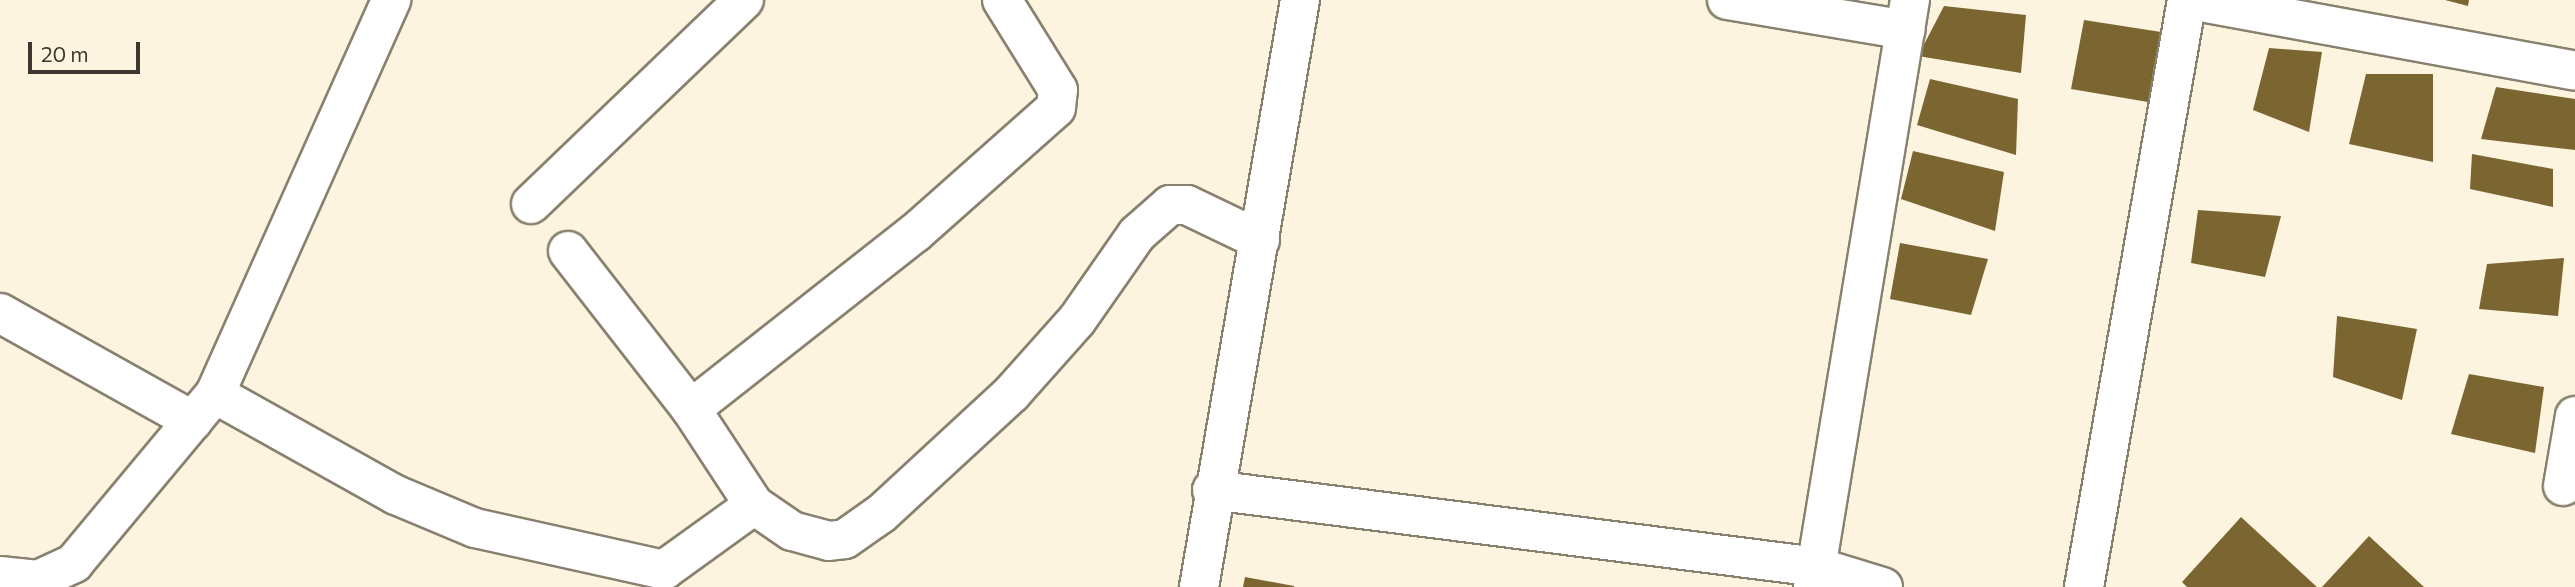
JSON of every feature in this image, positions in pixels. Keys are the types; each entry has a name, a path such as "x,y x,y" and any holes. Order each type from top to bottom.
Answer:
{"street":[{"path":"0,576 38,580 65,570 204,407 391,0"},
{"path":"531,204 744,0"},
{"path":"691,409 915,233 1056,108 1058,90 1002,0"},
{"path":"1199,587 1212,490 1260,240 1300,0"},
{"path":"1727,0 1908,15 1815,577"},
{"path":"2084,587 2188,0 2355,15 2575,71"},
{"path":"568,251 691,409 754,505 792,531 845,539 1011,394 1077,320 1156,213 1187,205 1260,240"},
{"path":"0,313 396,495 475,527 666,578 754,505"},
{"path":"2563,486 2575,416"},
{"path":"1212,490 1883,587"}],"building":[{"path":"2445,0 2469,0 2468,6"},
{"path":"1944,6 2026,15 2021,73 1918,56"},
{"path":"2084,20 2161,32 2154,103 2071,89"},
{"path":"2269,48 2322,52 2309,132 2253,110"},
{"path":"2366,74 2433,74 2433,162 2349,144"},
{"path":"1930,79 2018,99 2016,155 1917,125"},
{"path":"2496,87 2575,99 2575,150 2481,139"},
{"path":"1913,151 2004,172 1995,231 1901,199"},
{"path":"2472,154 2553,169 2553,207 2470,189"},
{"path":"2198,210 2281,216 2265,277 2191,263"},
{"path":"1900,243 1988,259 1971,315 1890,299"},
{"path":"2564,258 2558,316 2479,309 2487,264"},
{"path":"2337,316 2417,329 2402,400 2333,377"},
{"path":"2469,374 2544,387 2535,453 2451,434"},
{"path":"2241,517 2317,587 2187,587 2182,582"},
{"path":"2369,536 2424,587 2322,587"},
{"path":"1245,577 1294,586 1294,587 1243,587"}]}
